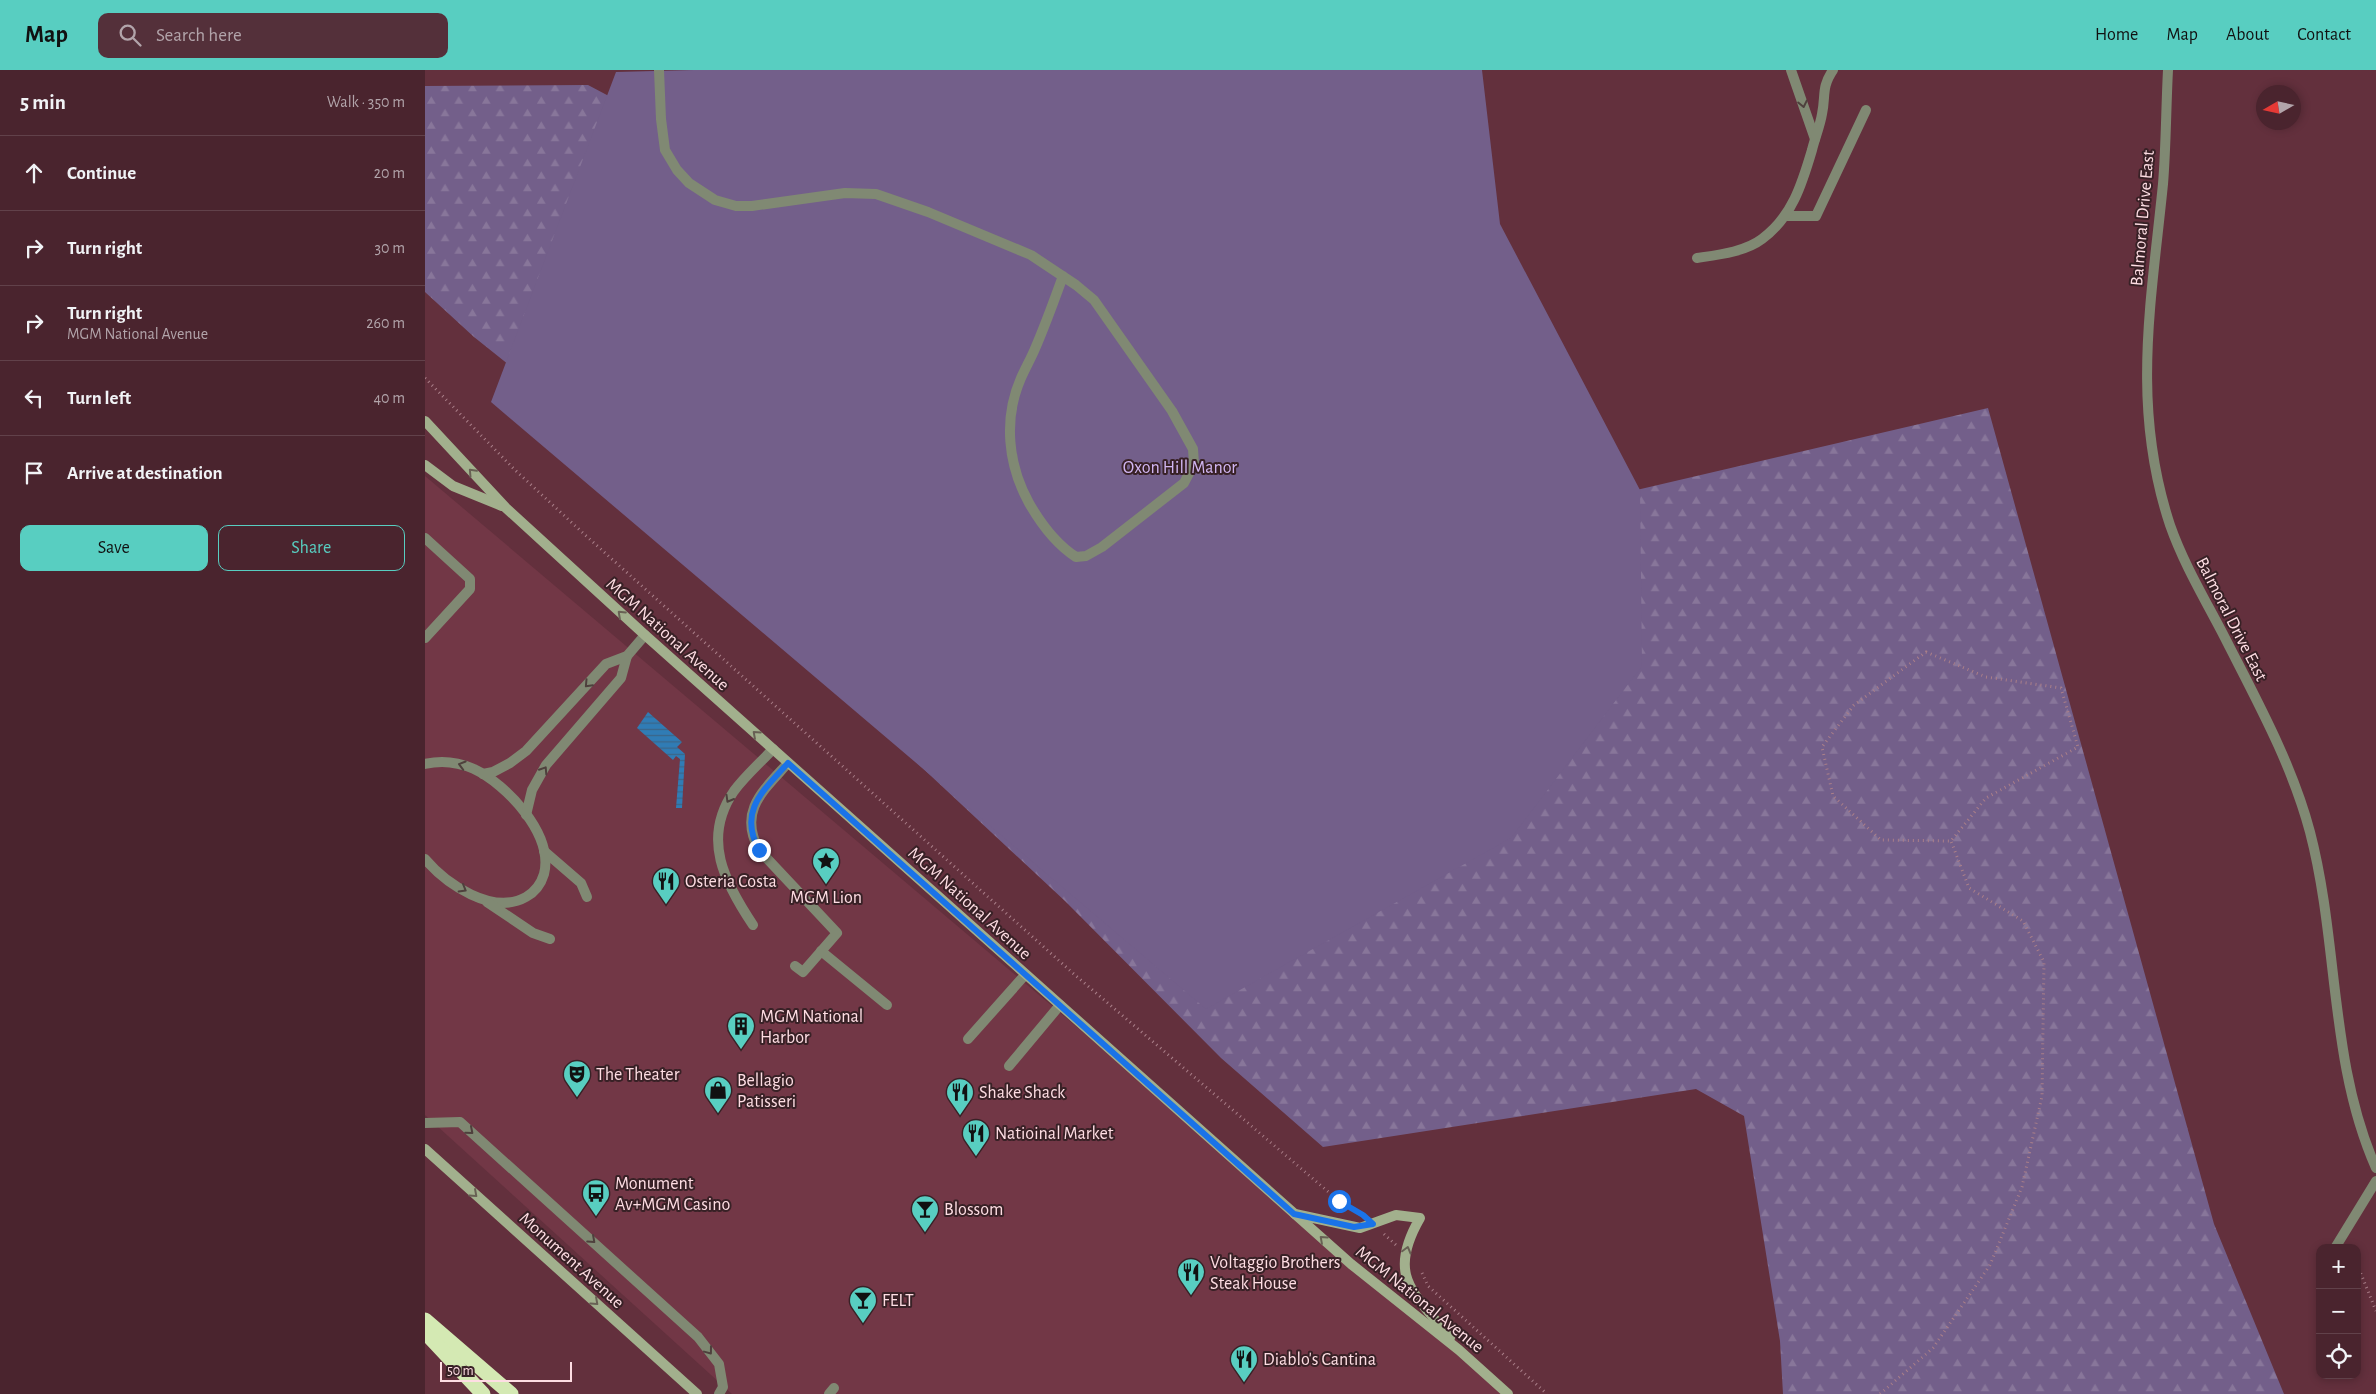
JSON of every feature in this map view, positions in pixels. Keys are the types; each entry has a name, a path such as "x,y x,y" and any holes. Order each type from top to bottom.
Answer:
{"highway":[{"path":"425,1320 511,1394"},
{"path":"425,1332 483,1394"}],"main road":[{"name":"MGM National Avenue","path":"425,421 505,508 645,635 1294,1214 1351,1264 1459,1350 1508,1394"},
{"path":"425,465 453,486 505,508"},
{"name":"Monument Avenue","path":"425,1149 697,1394"},
{"path":"1294,1214 1354,1227 1373,1224 1396,1215 1421,1218 1411,1234 1403,1269 1407,1280 1459,1350"}],"street":[{"path":"659,70 661,119 665,150 677,170 689,183 715,200 735,206 752,206 845,194 876,194 928,212 1031,255 1063,276 1094,300 1172,411 1193,450 1194,464 1184,483 1161,502 1102,547 1086,556 1076,557 1061,547 1035,513 1023,492 1013,463 1010,425 1013,403 1020,379 1051,310 1063,276"},
{"path":"1791,70 1815,139"},
{"path":"1697,258 1742,249 1761,240 1785,216 1800,190 1823,112 1822,95 1827,78 1833,70"},
{"name":"Balmoral Drive East","path":"2168,70 2163,183 2147,355 2146,394 2150,442 2165,505 2187,568 2274,739 2294,781 2304,809 2322,891 2348,1081 2366,1146 2376,1168"},
{"path":"1785,216 1816,216 1866,110"},
{"path":"425,538 470,579 470,590 425,638"},
{"path":"526,815 531,790 546,765 621,678 627,656 645,635"},
{"path":"483,774 493,772 527,751 606,664 627,656"},
{"path":"753,925 736,899 726,877 717,840 719,822 734,791 773,749"},
{"path":"425,764 449,762 483,774 516,802 540,835 544,851 544,874 535,890 521,900 482,899"},
{"path":"788,763 754,804 750,824 752,838 759,850 837,933 803,972 795,966"},
{"path":"544,851 581,883 587,897"},
{"path":"425,859 454,884 482,899 533,933 550,939"},
{"path":"821,951 887,1005"},
{"path":"968,1039 1025,974"},
{"path":"1009,1066 1060,1005"},
{"path":"425,1123 460,1122 653,1294 698,1337 719,1364 723,1387 719,1394"},
{"path":"2337,1244 2376,1181"}],"path":[{"path":"425,378 514,469 584,534 1068,968 1339,1201 1363,1215 1373,1224 1417,1265 1428,1286 1547,1394"},
{"path":"1926,652 1985,677 2061,688 2078,747 1986,798 1951,841 1881,840 1833,796 1822,747 1854,705 1926,652"},
{"path":"1880,1394 1933,1348 1990,1265 2021,1187 2042,1096 2044,962 2023,920 1969,888 1951,841"},
{"path":"2361,1274 2376,1311"}],"shaded area":[{"path":"425,476 1459,1350 1504,1394 732,1394 425,1115"}],"green space":[{"name":"Oxon Hill Manor","path":"693,70 1482,70 1500,224 1640,490 1642,666 1511,838 1206,1009 491,402 616,72"},
{"path":"588,85 622,103 1598,499 1988,408 2214,1224 2284,1394 1783,1394 1780,1341 1744,1116 1696,1089 1323,1147 1221,1058 1065,901 856,706 594,433 474,337 425,292 425,86"}],"water":[{"path":"648,712 682,742 677,747 685,754 682,808 676,808 680,759 676,756 673,760 637,728"}],"place":[{"name":"MGM Lion","path":"826,885"},
{"name":"Osteria Costa","path":"666,905"},
{"name":"MGM National Harbor","path":"741,1050"},
{"name":"The Theater","path":"577,1098"},
{"name":"Bellagio Patisseri","path":"718,1114"},
{"name":"Shake Shack","path":"960,1116"},
{"name":"Natioinal Market","path":"976,1157"},
{"name":"Monument Av+MGM Casino","path":"596,1217"},
{"name":"Blossom","path":"925,1233"},
{"name":"Voltaggio Brothers Steak House","path":"1191,1296"},
{"name":"FELT","path":"863,1324"},
{"name":"Diablo's Cantina","path":"1244,1383"}],"route":[{"path":"759,850 752,838 750,824 754,804 788,763 1294,1214 1360,1228 1373,1224 1363,1215 1339,1201"}]}
